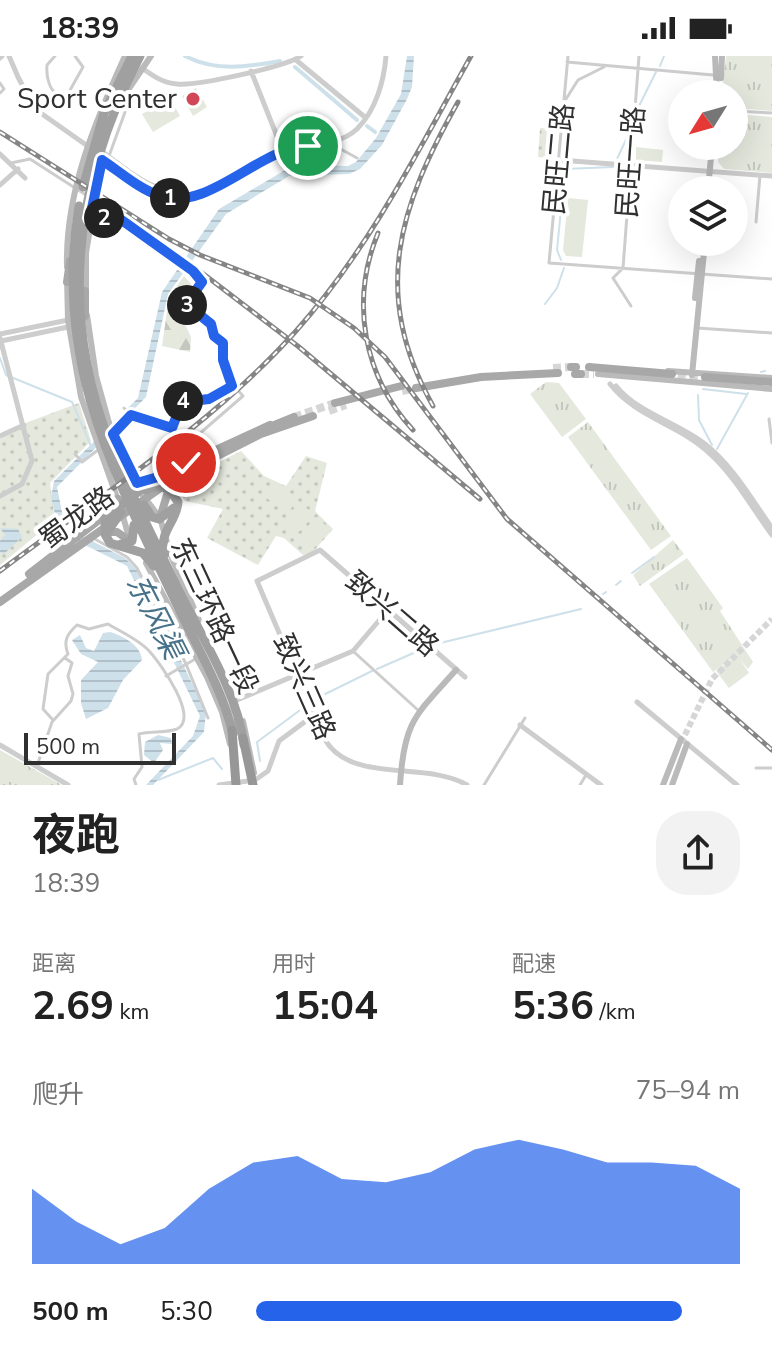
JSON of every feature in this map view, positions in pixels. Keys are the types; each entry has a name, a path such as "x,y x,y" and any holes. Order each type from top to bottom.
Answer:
{"highway":[{"name":"东三环路一段","path":"101,429 84,341 80,251 89,173 104,113 129,56"},
{"name":"东三环路一段","path":"89,173 146,56"},
{"path":"127,91 146,56"},
{"name":"东三环路一段","path":"84,207 73,241 77,348 106,445 216,686 233,708 232,730 238,784"},
{"path":"106,445 145,500"},
{"path":"106,445 136,531 134,539 125,545 117,545 111,540 108,529 121,512"},
{"path":"173,473 145,486 105,519 104,529 110,543 143,553 188,625"},
{"path":"135,496 157,486 173,492 178,507 164,533 164,551 188,625"},
{"name":"东三环路一段","path":"188,625 216,666 243,738 253,784"},
{"path":"204,630 216,666"}],"main road":[{"path":"89,173 87,146 129,56"},
{"path":"718,56 720,76"},
{"path":"718,56 720,80"},
{"path":"89,173 105,156 118,113 138,71"},
{"path":"711,176 713,160"},
{"path":"67,282 84,207"},
{"path":"84,207 84,341"},
{"path":"73,241 67,282 68,323 81,397 101,429 130,541 188,625 198,658 222,712 238,784"},
{"path":"689,382 702,256"},
{"path":"690,372 697,328 700,274"},
{"path":"85,291 88,331 105,412 101,429"},
{"path":"415,386 556,370"},
{"path":"594,371 690,372 771,382"},
{"path":"594,371 672,376"},
{"path":"594,371 689,382 771,382"},
{"path":"705,379 771,382"},
{"path":"335,403 401,388 346,405"},
{"path":"96,401 105,412"},
{"name":"蜀龙路","path":"0,602 135,496 173,473 261,433 313,416"},
{"name":"蜀龙路","path":"276,427 294,417"},
{"path":"134,481 141,483 158,477 228,442 276,427"},
{"path":"160,518 169,485 276,427"},
{"name":"蜀龙路","path":"50,561 191,468 261,433"},
{"path":"106,445 160,518 171,556 204,630 233,708 247,734 253,784"},
{"path":"31,576 70,540 108,513 118,499"},
{"path":"0,595 93,538 111,531 130,541"},
{"path":"400,785 405,735 419,711 456,670"},
{"path":"667,785 681,739"},
{"path":"679,752 687,744"}],"street":[{"path":"10,56 35,109 144,186 165,195 191,195 203,191"},
{"path":"45,56 49,62"},
{"path":"55,56 46,69 51,88 62,96 69,92 83,67 75,56"},
{"path":"127,91 105,156 162,197 185,198 281,148 334,139 348,133 365,117 383,82 385,56"},
{"name":"民旺二路","path":"568,56 549,263 623,268"},
{"name":"民旺一路","path":"631,306 613,278 623,268 639,56"},
{"path":"138,71 173,84 251,71 298,58 365,117"},
{"path":"567,62 720,76"},
{"path":"564,102 583,76 612,66"},
{"path":"251,71 281,148"},
{"path":"20,79 33,103 87,146"},
{"path":"0,83 4,89 0,93"},
{"path":"748,112 772,113"},
{"path":"337,147 357,158"},
{"path":"0,156 18,170"},
{"path":"0,156 18,170"},
{"path":"11,163 30,159 190,268 202,282 186,304 211,324 214,336 223,343 223,360 232,386 243,396 198,435 204,450"},
{"path":"559,160 772,176"},
{"path":"0,185 18,170"},
{"path":"756,222 760,175"},
{"path":"84,207 116,216"},
{"path":"623,268 772,279"},
{"path":"0,496 22,484 31,468 32,454 0,339 68,323"},
{"path":"697,328 772,333"},
{"path":"771,382 772,371"},
{"path":"772,528 716,453 689,432 633,403 610,384 633,408 708,451 772,535"},
{"path":"124,408 131,415 172,428 182,402 209,399 232,386"},
{"path":"75,454 82,462 106,445 131,415"},
{"path":"769,419 772,443"},
{"path":"0,436 24,425"},
{"path":"93,538 131,561 186,664 208,718"},
{"name":"致兴三路","path":"320,550 257,581 329,747 346,762 442,774 467,785"},
{"name":"致兴二路","path":"320,550 465,677"},
{"path":"233,708 353,651 388,610"},
{"path":"53,720 43,709 48,674 68,654 65,645 68,634 77,625 89,629 108,624 149,650 180,697 182,723 176,729 139,734 142,767 134,779 136,785"},
{"path":"353,651 419,711"},
{"path":"37,766 53,720 73,694 68,676 72,663 65,658"},
{"path":"166,676 198,658"},
{"path":"637,702 737,785"},
{"path":"219,785 253,784 268,771 279,741 314,715"},
{"path":"484,785 525,718"},
{"path":"520,725 601,785"},
{"path":"0,745 68,785"},
{"path":"756,768 772,768"},
{"path":"580,785 586,775"}],"green space":[{"path":"726,56 772,56 772,111 748,109 748,80 723,80"},
{"name":"Sport Center","path":"196,88 207,107 193,116 182,96"},
{"path":"170,98 180,116 153,132 142,114"},
{"path":"748,115 772,117 772,173 724,169 718,162 748,160"},
{"path":"540,128 557,129 555,151 550,158 538,157"},
{"path":"636,147 663,150 662,162 636,160"},
{"path":"568,198 588,200 582,257 566,256 563,250"},
{"path":"184,276 192,285 178,309 191,337 190,352 162,346 169,297"},
{"path":"546,382 559,383 586,419 562,437 530,394"},
{"path":"79,403 91,441 50,483 55,520 0,565 0,439 28,422"},
{"path":"588,422 671,536 651,550 568,437"},
{"path":"241,451 264,476 286,486 306,456 327,463 315,511 333,529 312,553 303,555 284,538 276,536 258,565 207,538 223,509 185,501 175,484"},
{"path":"276,488 295,504 286,514 267,498"},
{"path":"301,503 314,515 294,537 281,526"},
{"path":"316,517 330,529 310,552 296,540"},
{"path":"673,540 684,554 640,586 633,575"},
{"path":"687,558 723,608 720,611 753,662 748,669 736,655 713,672 649,584"},
{"path":"737,655 749,673 729,688 716,671"},
{"path":"0,750 62,785 0,785"}],"water":[{"name":"东风渠","path":"407,56 414,56 412,87 382,145 360,169 349,174 289,176 226,214 168,294 146,397 57,487 65,527 125,558 137,570 206,712 204,732 153,785 146,785 193,736 200,716 127,566 67,536 57,523 51,497 54,481 138,398 162,292 219,209 287,169 309,165 348,166 356,162 376,138 401,94"},
{"path":"0,528 18,529 22,537 4,554 0,552 0,541 5,535"},
{"path":"110,632 135,646 142,660 123,680 108,708 86,719 81,703 81,680 98,662 81,654 72,640 80,635 86,648 94,651 103,633"},
{"path":"158,735 171,738 172,744 160,743 163,750 154,763 144,755 145,742"}],"waterway":[{"path":"185,56 220,66 280,61"},
{"path":"660,66 664,56"},
{"path":"295,67 357,120"},
{"path":"639,106 656,72"},
{"path":"367,126 375,132"},
{"path":"617,159 630,131"},
{"path":"561,260 557,250 565,169 613,167"},
{"path":"545,304 557,288 564,268"},
{"path":"0,358 6,375 72,402 91,446"},
{"path":"761,372 765,371"},
{"path":"703,389 746,394"},
{"path":"717,449 748,393"},
{"path":"698,395 699,420 712,445"},
{"path":"632,573 654,557"},
{"path":"616,585 621,581"},
{"path":"436,644 581,609"},
{"path":"377,669 425,648"},
{"path":"311,701 372,671"},
{"path":"260,761 257,742 307,705"},
{"path":"158,780 213,758 222,769"}],"tunnel":[{"path":"553,368 571,367"},
{"path":"581,374 594,374"},
{"path":"678,374 705,377"},
{"path":"402,391 416,388"},
{"path":"294,417 335,403"},
{"path":"329,411 346,405"},
{"path":"681,743 712,679 772,619"}],"railway":[{"path":"0,571 192,429 296,331 347,267 369,233 471,56"},
{"path":"433,406 414,365 402,326 398,288 400,251 420,178 458,102"},
{"path":"0,132 169,239 200,255 310,298 354,328 385,357 507,519 772,750"},
{"path":"378,233 369,259 365,285 366,337 382,386 413,430"},
{"path":"176,253 299,347 480,499"}],"place":[{"name":"Sport Center","path":"193,99"}],"route":[{"path":"186,463 137,483 113,434 131,415 151,424 172,428 176,409 184,400 209,399 232,386 223,360 223,343 214,336 211,324 186,304 202,282 193,271 116,216 90,218 102,160 152,193 185,198 223,183 282,149 308,146"}]}
